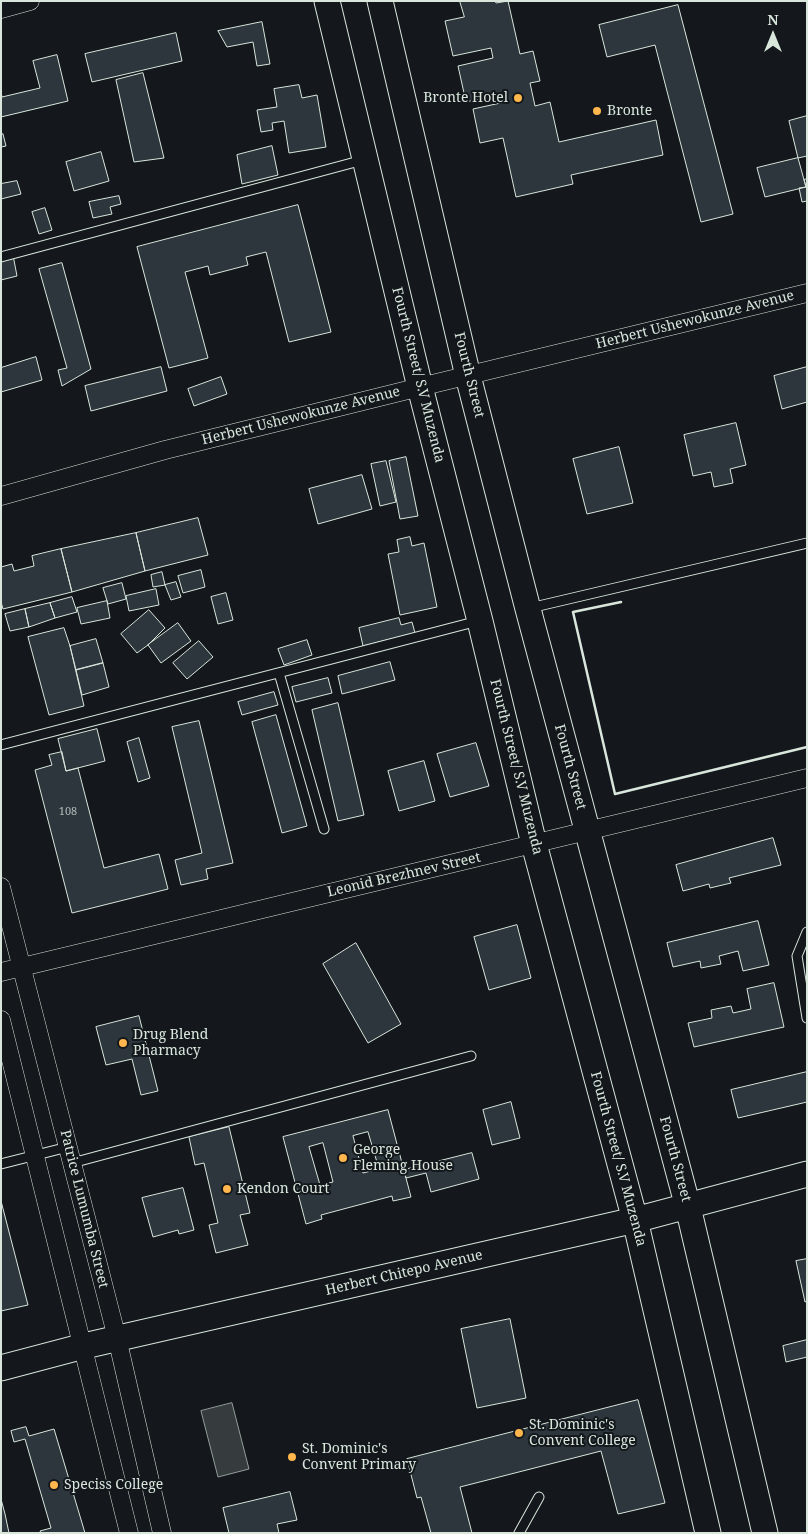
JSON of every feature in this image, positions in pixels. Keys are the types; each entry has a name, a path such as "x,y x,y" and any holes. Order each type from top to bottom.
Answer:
{"main road":[{"name":"Fourth Street/ S.V Muzenda","path":"327,1 420,387 480,621 534,844 635,1220 708,1533"},
{"name":"Fourth Street","path":"380,1 468,376 528,609 688,1207 765,1533"},
{"name":"Herbert Chitepo Avenue","path":"1,1368 117,1338 635,1220 807,1174"}],"street":[{"path":"1,9 30,1"},
{"name":"Herbert Ushewokunze Avenue","path":"1,496 165,450 807,293"},
{"name":"Leonid Brezhnev Street","path":"1,972 807,778"},
{"name":"Patrice Lumumba Street","path":"1,887 117,1338 162,1533"},
{"path":"1,1020 130,1533"}],"lane":[{"path":"1,257 366,160"},
{"path":"528,609 807,543"},
{"path":"1,745 480,621"},
{"path":"279,673 324,829"},
{"path":"807,932 797,956 807,1018"},
{"path":"1,1164 36,1155 70,1154 471,1056"},
{"path":"520,1533 539,1497"}],"shaded area":[{"path":"232,1403 249,1469 218,1477 201,1411"}],"building":[{"name":"Bronte Hotel","path":"460,1 495,1 496,3 508,1 520,54 533,51 540,81 530,83 535,106 550,102 559,142 656,120 663,155 571,175 573,184 516,197 503,138 480,143 473,109 505,102 503,94 466,102 458,66 493,58 491,48 453,56 445,21 464,17"},
{"path":"678,5 733,214 701,222 655,45 607,57 599,25"},
{"path":"262,22 270,64 257,66 253,42 227,47 218,31"},
{"path":"176,33 182,61 92,82 85,54"},
{"path":"57,55 68,101 1,117 1,92 2,97 40,88 33,61"},
{"path":"143,73 164,158 134,162 116,80"},
{"path":"299,85 302,98 317,95 326,147 289,153 284,121 272,123 273,130 261,132 257,110 277,107 274,89"},
{"path":"807,116 807,156 798,158 789,121"},
{"path":"3,134 6,146 1,147 1,135"},
{"path":"272,146 278,175 242,184 237,155"},
{"path":"101,152 109,181 74,191 66,162"},
{"path":"798,158 806,187 765,197 757,168"},
{"path":"807,179 807,201 802,202 799,188 806,187 804,180"},
{"path":"17,181 21,194 1,199 1,184"},
{"path":"119,196 121,204 110,207 112,214 93,218 89,202"},
{"path":"298,205 331,332 289,342 266,252 246,257 248,265 210,275 208,266 185,272 208,358 169,368 137,247"},
{"path":"45,208 52,230 39,234 32,212"},
{"path":"13,255 17,276 1,280 1,257"},
{"path":"62,263 91,369 62,386 58,370 67,368 39,269"},
{"path":"36,357 42,380 1,392 1,368"},
{"path":"161,367 167,391 91,411 85,386"},
{"path":"807,367 807,402 782,409 774,376"},
{"path":"221,377 227,394 194,406 188,389"},
{"path":"736,423 746,465 730,469 733,483 714,487 711,472 693,476 684,435"},
{"path":"619,447 633,503 587,514 573,459"},
{"path":"406,457 418,516 400,519 389,461"},
{"path":"386,461 396,502 380,506 371,464"},
{"path":"362,475 372,509 318,524 309,489"},
{"path":"198,518 208,555 145,571 136,533"},
{"path":"136,533 145,571 72,592 61,549"},
{"path":"410,537 412,546 424,543 437,607 400,615 388,554 399,552 397,540"},
{"path":"61,549 72,592 3,609 1,602 1,567 12,564 14,571 34,566 32,556"},
{"path":"201,570 205,587 183,593 178,576"},
{"path":"162,572 165,585 153,587 151,575"},
{"path":"176,582 181,597 171,600 165,585"},
{"path":"122,583 126,599 108,604 103,588"},
{"path":"156,589 159,605 129,611 126,596"},
{"path":"226,593 233,620 218,624 211,597"},
{"path":"72,597 77,612 55,618 50,603"},
{"path":"107,601 110,618 81,624 77,608"},
{"path":"50,603 55,618 29,627 25,609"},
{"path":"25,609 29,627 10,631 5,614"},
{"path":"149,610 165,628 137,653 121,634"},
{"path":"399,618 401,625 412,622 415,633 363,646 359,628"},
{"path":"178,623 191,641 161,663 148,645"},
{"path":"64,628 84,706 49,715 28,637"},
{"path":"96,639 103,663 76,670 70,646"},
{"path":"307,640 312,655 284,665 278,649"},
{"path":"199,641 213,657 187,679 173,663"},
{"path":"390,662 395,680 342,694 338,676"},
{"path":"103,663 109,687 82,695 76,670"},
{"path":"328,678 332,693 296,702 292,687"},
{"path":"274,692 278,705 242,715 238,702"},
{"path":"338,703 364,815 338,821 312,710"},
{"path":"276,715 307,826 282,833 252,722"},
{"path":"199,721 233,863 206,869 208,879 181,885 175,860 202,853 172,727"},
{"path":"97,729 105,761 66,771 58,739"},
{"path":"139,738 150,778 138,782 127,742"},
{"path":"476,743 489,786 450,797 437,754"},
{"path":"62,752 66,771 78,768 104,868 159,854 168,889 72,913 35,770 52,765 49,755"},
{"path":"424,761 435,801 399,811 388,771"},
{"path":"773,838 781,865 729,878 731,883 710,888 709,884 683,891 676,865"},
{"path":"758,921 769,965 743,971 738,951 719,956 721,964 701,968 700,961 673,967 667,943"},
{"path":"517,925 531,978 489,990 474,937"},
{"path":"356,943 401,1024 368,1043 323,964"},
{"path":"774,983 784,1027 694,1047 688,1023 712,1018 711,1010 731,1006 733,1013 751,1009 747,989"},
{"name":"Drug Blend Pharmacy","path":"139,1016 158,1091 141,1095 132,1059 106,1065 96,1027"},
{"path":"807,1072 807,1102 738,1118 731,1090"},
{"path":"511,1102 520,1138 492,1145 483,1110"},
{"name":"George Fleming House","path":"388,1110 411,1197 393,1201 392,1196 321,1215 322,1219 306,1224 283,1137","holes":["368,1132 379,1169 363,1173 353,1136","323,1143 333,1182 320,1185 309,1147"]},
{"name":"Kendon Court","path":"229,1127 250,1213 240,1215 248,1245 216,1253 209,1225 218,1223 204,1163 195,1165 189,1137"},
{"name":"George Fleming House","path":"472,1153 479,1179 431,1192 426,1173 406,1178 404,1170"},
{"path":"183,1188 194,1230 179,1234 178,1230 153,1237 142,1198"},
{"path":"1,1201 28,1305 1,1311"},
{"path":"807,1259 807,1301 805,1302 796,1261"},
{"path":"510,1319 526,1398 477,1408 461,1329"},
{"path":"807,1340 807,1357 786,1362 783,1346"},
{"path":"638,1400 665,1503 618,1514 601,1451 460,1487 472,1533 431,1533 421,1497 417,1498 407,1459"},
{"name":"Speciss College","path":"26,1427 29,1436 54,1429 85,1533 41,1533 40,1531 51,1528 25,1439 14,1442 11,1431"},
{"path":"290,1492 297,1520 277,1524 279,1533 229,1533 223,1508"},
{"path":"1,1499 5,1514 9,1533 1,1533"}],"wall":[{"path":"621,602 573,612 615,794 807,747"}],"place":[{"name":"Bronte Hotel","path":"518,98"},
{"name":"Bronte","path":"597,111"},
{"name":"Drug Blend Pharmacy","path":"123,1043"},
{"name":"George Fleming House","path":"343,1158"},
{"name":"Kendon Court","path":"227,1189"},
{"name":"St. Dominic's Convent College","path":"519,1433"},
{"name":"St. Dominic's Convent Primary","path":"292,1457"},
{"name":"Speciss College","path":"54,1485"}]}
